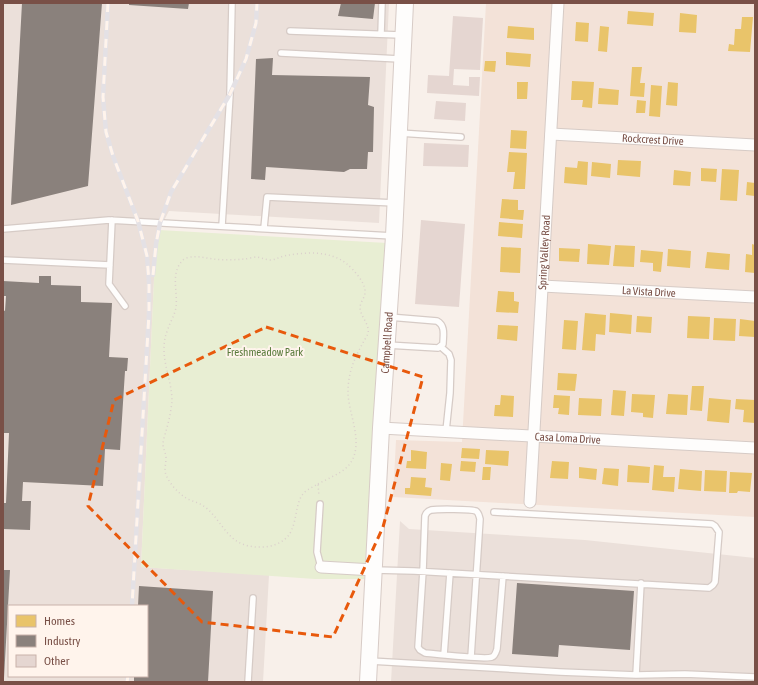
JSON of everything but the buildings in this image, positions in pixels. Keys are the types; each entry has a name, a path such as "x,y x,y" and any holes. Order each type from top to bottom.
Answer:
{"street":[{"name":"Campbell Road","path":"368,682 381,428 394,236 405,3"},
{"name":"Spring Valley Road","path":"530,502 558,3"},
{"name":"Rockcrest Drive","path":"551,134 755,145"},
{"name":"La Vista Drive","path":"542,286 755,297"},
{"name":"Casa Loma Drive","path":"381,428 755,448"},
{"path":"321,567 374,570"}],"lane":[{"path":"222,226 230,94 232,3"},
{"path":"381,34 382,3"},
{"path":"290,31 404,35"},
{"path":"281,53 403,59"},
{"path":"399,133 461,137"},
{"path":"264,228 266,197 395,203"},
{"path":"112,220 109,284 125,306"},
{"path":"3,229 112,220 394,236"},
{"path":"3,260 110,265"},
{"path":"389,317 437,321 441,323 444,331 443,344 441,347"},
{"path":"387,344 427,348 441,347"},
{"path":"441,347 449,354 451,360 450,393 446,431"},
{"path":"320,504 317,552 321,567"},
{"path":"471,657 477,574 479,514 476,511 469,510 432,510 426,513 418,647 420,650 425,653 444,655 471,657 492,658 497,650 503,576"},
{"path":"374,570 423,571 709,588 715,582 718,532 712,524 494,512"},
{"path":"444,655 450,573"},
{"path":"636,675 641,583"},
{"path":"248,682 253,598"},
{"path":"369,661 560,672 636,675 685,674 755,677"}],"path":[{"path":"308,253 334,257 346,263 357,274 365,288 360,310 368,327 368,334 356,355 350,370 348,398 355,433 355,451 353,458 345,468 318,484 302,494 289,535 283,540 268,547 254,547 234,540 210,512 204,507 186,498 168,479 165,468 166,454 163,444 172,399 164,356 165,340 176,307 176,271 183,260 187,258 199,257 217,259 246,259 255,257 274,260 282,256 308,253"},
{"path":"318,484 320,504"}],"highlighted area":[{"path":"266,327 423,377 383,527 333,637 202,622 88,506 114,400"}],"shaded area":[{"path":"3,3 389,3 379,223 169,211 159,230 155,257 141,567 269,575 263,682 3,682"},
{"path":"486,3 755,3 755,517 393,497 396,440 462,442"},
{"path":"400,521 409,529 585,540 755,558 755,682 391,682"}],"green space":[{"name":"Freshmeadow Park","path":"159,230 387,243 364,579 315,579 141,567 155,257"}],"railway":[{"path":"108,3 103,97 106,132 113,156 138,221 147,256 149,283 149,313 132,605"},
{"path":"153,275 160,223 171,192 230,94 246,59 256,23 257,3"},
{"path":"127,682 128,677"}]}
